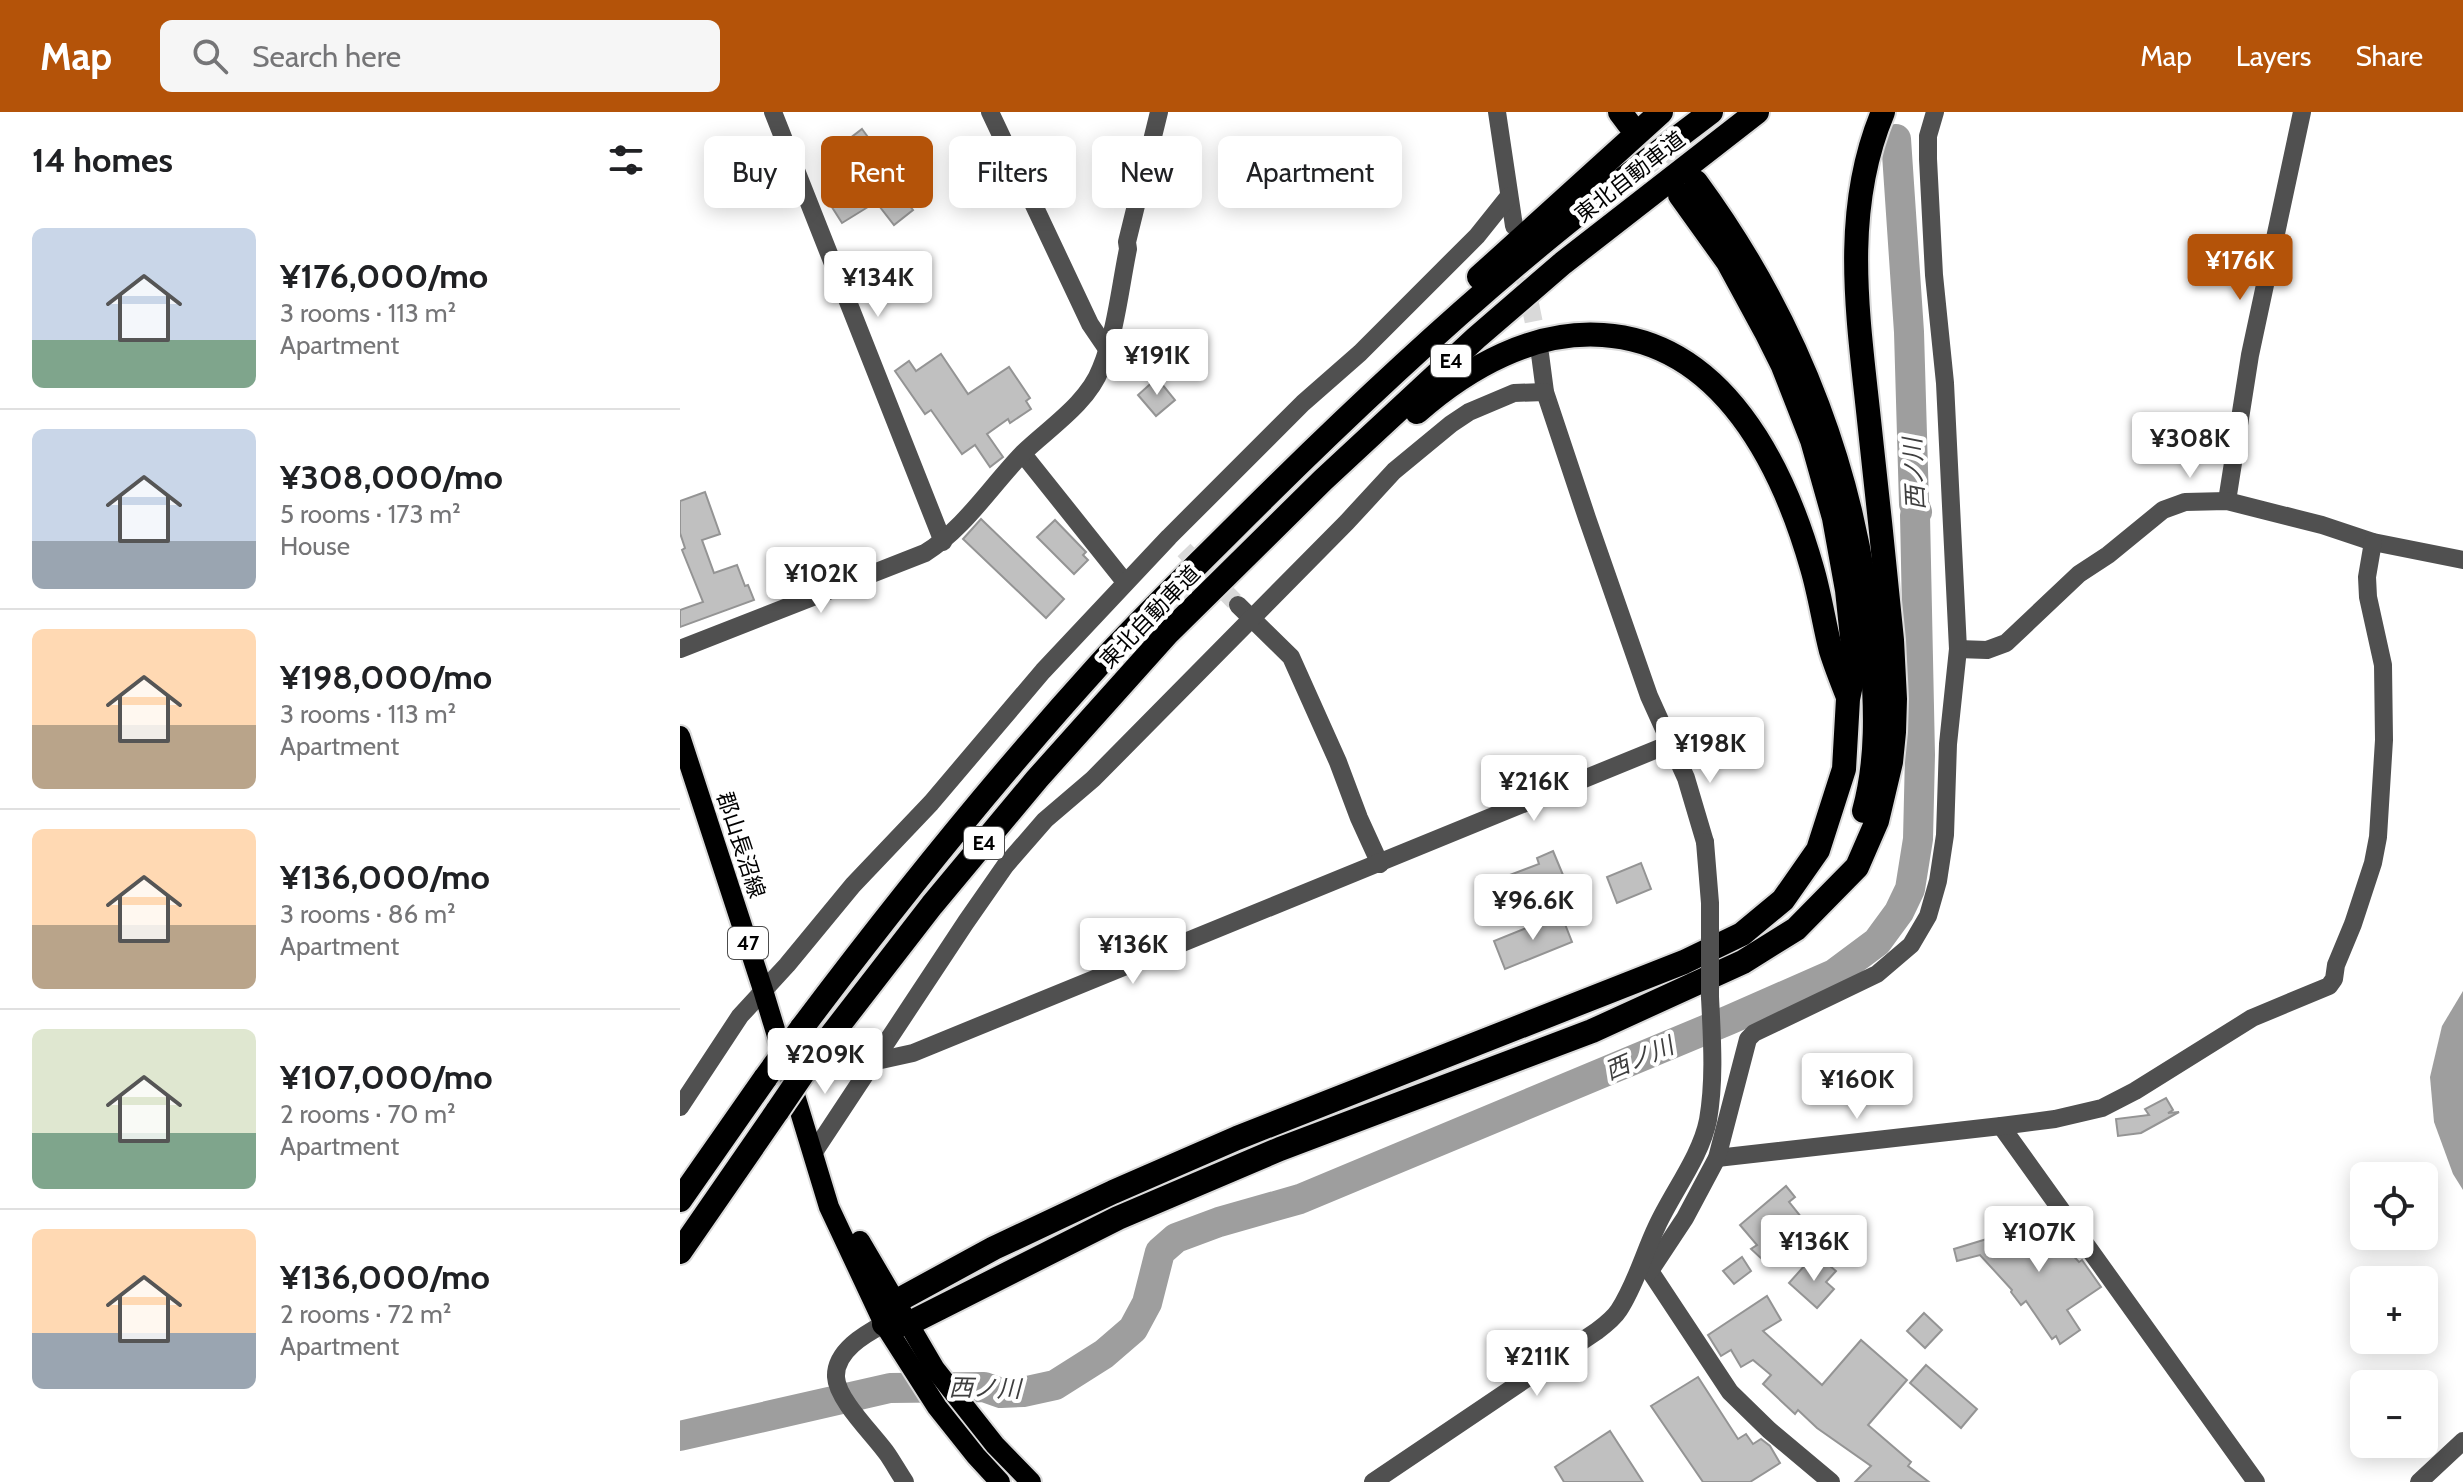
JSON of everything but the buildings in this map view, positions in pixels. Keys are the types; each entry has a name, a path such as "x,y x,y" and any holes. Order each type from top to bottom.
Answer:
{"highway":[{"path":"1308,455 1372,382 1453,301 1661,112"},
{"name":"東北自動車道","path":"680,1200 801,1029 914,883 1099,665 1308,455 1409,359 1545,241 1711,112"},
{"name":"東北自動車道","path":"680,1252 812,1060 932,905 1028,790 1167,634 1323,480 1476,338 1563,263 1757,112"},
{"path":"896,1317 1280,1149 1592,1031 1698,985 1796,929 1857,867 1877,821 1891,762 1894,732 1892,640 1855,265 1859,191 1874,133 1883,112"},
{"path":"896,1317 994,1248 1113,1192 1237,1138 1684,962 1742,934 1783,900 1818,850 1844,769 1848,699 1855,666 1847,590 1834,518 1812,440 1783,366 1688,188 1743,250 1802,365 1825,420 1859,549 1875,684 1873,762 1861,823 1837,889"},
{"path":"1167,634 1431,399 1469,373 1543,340 1591,334 1615,336 1666,350 1687,363 1727,397 1760,442 1801,532 1832,654 1848,699"}],"main road":[{"name":"郡山長沼線","path":"680,736 763,990 829,1207 926,1371 937,1407 1000,1482"},
{"name":"郡山長沼線","path":"926,1371 961,1404 1031,1482"}],"street":[{"path":"773,112 943,542"},
{"path":"990,112 1090,324 1107,349"},
{"path":"680,649 925,553 943,542 1023,454 1084,395 1101,370 1107,349 1127,242 1159,112"},
{"path":"1497,112 1514,226"},
{"path":"1373,1482 1608,1323 1685,1218 1717,1158 1748,1039 1754,1033 1877,974 1911,945 1928,916 1938,881 1945,835 1948,744 1958,649 1945,383 1934,275 1928,159 1928,136 1935,112"},
{"path":"2227,501 2250,355 2302,112"},
{"path":"680,1107 740,1016 853,885 931,803 1043,671 1169,537 1477,236 1509,196"},
{"path":"1540,354 1545,392 1649,696 1686,778 1705,842 1710,903 1712,1087 1707,1124 1647,1249 1647,1266 1730,1392 1769,1430 1831,1482"},
{"path":"814,1152 1005,866 1045,820 1093,779 1394,471 1451,424 1487,403 1514,393 1545,392"},
{"path":"1023,454 1125,582"},
{"path":"1958,649 1987,650 2006,643 2079,574 2169,506 2193,501 2227,501 2322,525 2373,542 2463,560"},
{"path":"1169,537 1184,550"},
{"path":"1717,1158 2001,1126 2077,1115 2102,1108 2135,1091 2237,1027 2329,986 2353,924 2378,837 2384,740 2383,665 2368,597 2367,577 2373,542"},
{"path":"1238,605 1291,657 1380,864"},
{"path":"872,1062 913,1053 1672,743"},
{"path":"2001,1126 2256,1482"},
{"path":"896,1317 860,1337 840,1360 836,1378 845,1400 888,1454 905,1482"},
{"path":"2419,1482 2463,1441"}],"shaded area":[{"path":"2463,991 2463,1190 2453,1174 2434,1122 2430,1077 2442,1026"}],"waterway":[{"name":"西ノ川","path":"680,1436 890,1388 984,1387 1001,1393 1055,1385 1104,1354 1133,1329 1147,1303 1160,1252 1176,1238 1300,1199 1729,1020 1834,974 1877,942 1899,912 1910,889 1918,839 1920,755 1917,512 1914,504 1909,332 1896,139"}],"tunnel":[{"path":"1645,112 1696,182"},
{"path":"1519,251 1540,352"},
{"path":"1184,550 1238,605"}]}
